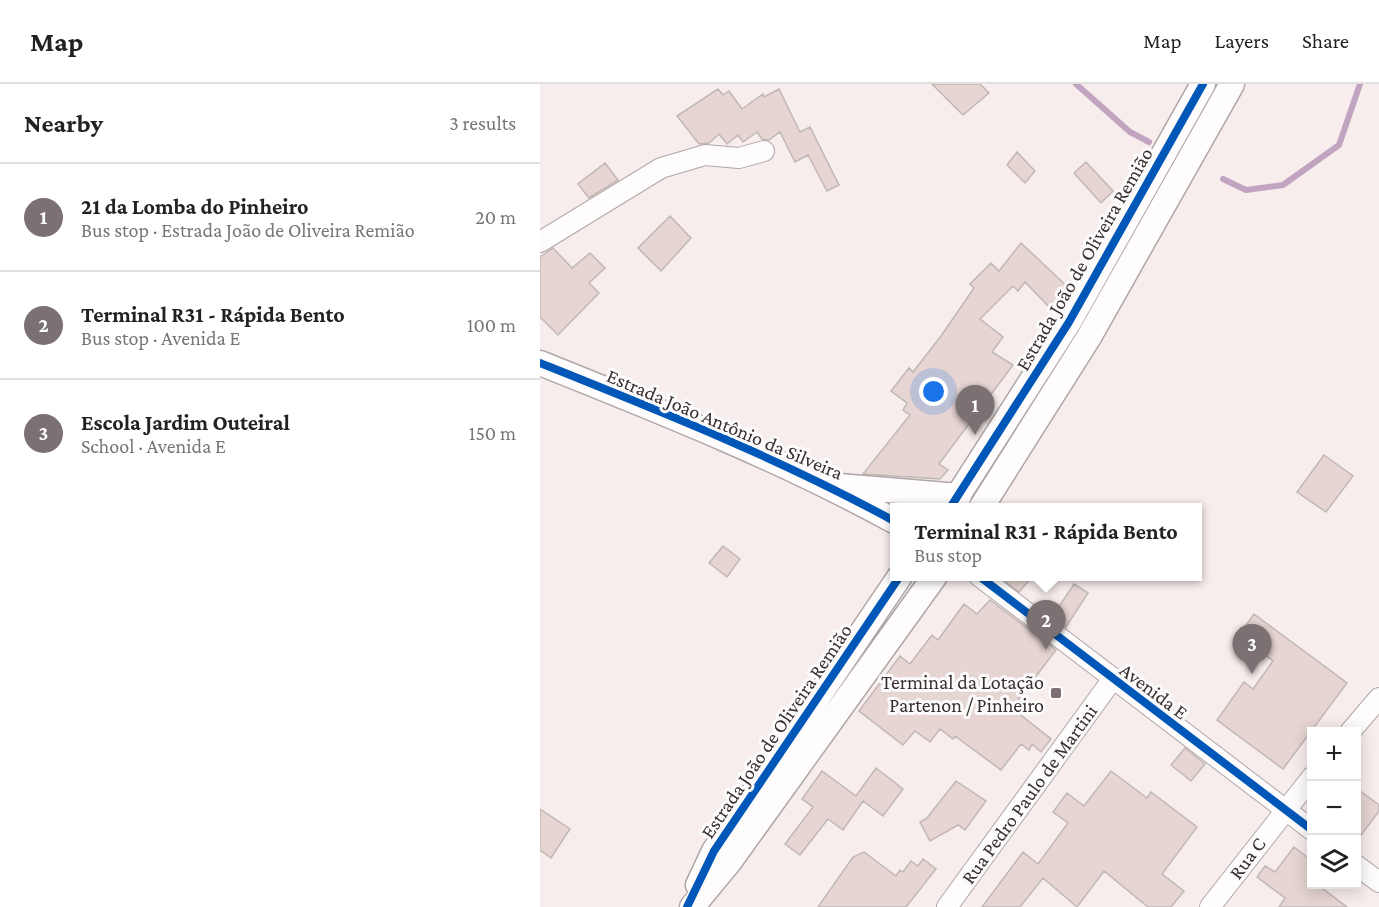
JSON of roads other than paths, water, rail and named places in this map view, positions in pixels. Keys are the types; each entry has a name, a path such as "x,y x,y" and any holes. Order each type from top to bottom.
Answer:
{"main road":[{"name":"Estrada João de Oliveira Remião","path":"959,503 1069,322 1203,84"},
{"name":"Estrada João de Oliveira Remião","path":"984,503 1089,338 1232,84"},
{"name":"Estrada João Antônio da Silveira","path":"540,363 661,411 831,486 890,518"},
{"name":"Estrada João Antônio da Silveira","path":"831,486 951,503"},
{"name":"Estrada João de Oliveira Remião","path":"687,907 714,851 897,581"},
{"name":"Estrada João de Oliveira Remião","path":"692,907 730,861 931,581"}],"street":[{"path":"540,242 661,168 705,155 739,158 764,151"},
{"name":"Avenida E","path":"985,581 1112,681 1307,827"},
{"name":"Rua Pedro Paulo de Martini","path":"947,907 1112,681"},
{"path":"1354,727 1379,698"},
{"name":"Rua C","path":"1210,907 1308,781"},
{"path":"1361,869 1379,882"}],"waterway":[{"path":"1076,84 1130,132 1149,142"},
{"path":"1223,179 1246,190 1283,185 1339,145 1360,84"}],"place":[{"name":"21 da Lomba do Pinheiro","path":"975,435"},
{"name":"Terminal R31 - Rápida Bento","path":"1046,650"},
{"name":"Escola Jardim Outeiral","path":"1252,674"},
{"name":"Terminal da Lotação Partenon / Pinheiro","path":"1056,693"}]}
